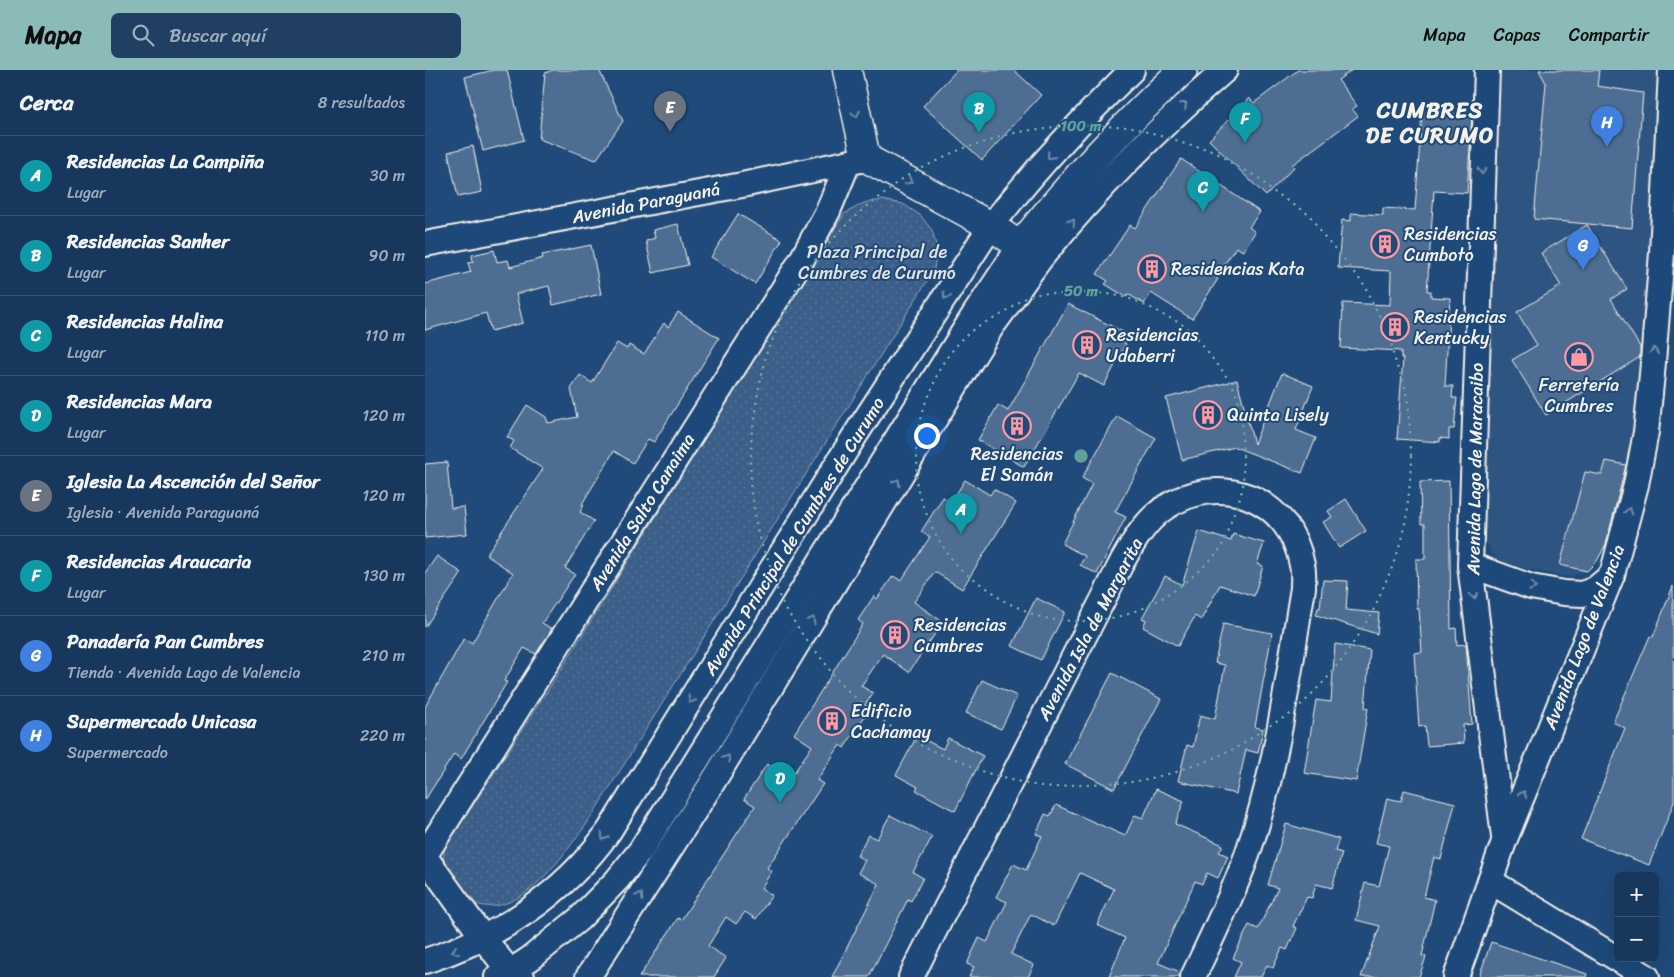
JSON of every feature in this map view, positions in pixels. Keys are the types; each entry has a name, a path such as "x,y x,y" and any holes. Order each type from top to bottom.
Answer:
{"main road":[{"path":"847,70 857,160 991,226 1030,252"},
{"name":"Avenida Principal de Cumbres de Curumo","path":"1030,252 1085,169 1152,99 1183,70"}],"street":[{"name":"Avenida Principal de Cumbres de Curumo","path":"425,961 454,952 484,939 508,925 560,886 592,854 624,806 854,437 991,226 1078,124 1132,70"},
{"name":"Avenida Principal de Cumbres de Curumo","path":"510,975 579,919 617,880 641,850 948,357 1030,252 1187,103 1225,70"},
{"name":"Avenida Lago de Maracaibo","path":"1455,977 1505,839 1470,565 1487,70"},
{"name":"Avenida Lago de Valencia","path":"1505,839 1611,575 1636,485 1646,432 1662,253 1671,70"},
{"name":"Avenida Paraguaná","path":"425,244 743,185 857,160"},
{"name":"Avenida Salto Canaima","path":"510,975 425,856 801,261 857,160"},
{"name":"Avenida Principal de Cumbres de Curumo","path":"588,977 709,788 992,326 1030,252"},
{"name":"Avenida Isla de Margarita","path":"911,977 1123,560 1137,537 1162,510 1186,496 1214,490 1231,491 1258,501 1281,520 1294,540 1302,565 1303,588 1279,726 1262,804 1247,855 1230,899 1193,977"},
{"path":"1470,565 1531,587 1564,593 1582,594 1595,589 1611,575"},
{"path":"1490,881 1647,977"},
{"name":"Avenida Principal de Cumbres de Curumo","path":"571,977 614,937"}],"shaded area":[{"path":"1501,70 1658,70 1644,397 1632,453 1606,544 1597,561 1587,571 1568,577 1505,564 1491,553 1485,537 1483,516"}],"green space":[{"name":"Plaza Principal de Cumbres de Curumo","path":"882,200 903,204 920,215 932,230 937,248 934,270 586,825 549,871 518,898 501,905 483,906 465,899 459,893 444,867 445,848 555,679 844,214 864,203"}],"building":[{"path":"494,70 507,70 524,140 483,151 465,77"},
{"path":"553,70 599,70 623,121 596,160 539,139 545,73"},
{"path":"957,70 1014,70 1041,95 982,160 923,106"},
{"path":"1298,70 1352,70 1338,80 1357,106 1352,109 1358,116 1292,165 1294,167 1266,196 1209,140 1249,98 1254,103"},
{"path":"1539,70 1599,70 1597,86 1643,93 1632,228 1534,219 1546,83"},
{"path":"1422,112 1472,115 1467,193 1434,191 1427,291 1431,291 1431,297 1450,298 1445,386 1453,386 1452,398 1457,398 1454,429 1449,429 1449,439 1440,438 1440,442 1397,439 1403,358 1401,358 1401,351 1341,348 1343,303 1390,305 1391,271 1338,268 1342,220 1351,221 1351,213 1383,215 1383,208 1415,210"},
{"path":"473,146 482,192 458,197 448,152"},
{"path":"1181,159 1260,212 1249,227 1255,232 1243,251 1236,247 1192,319 1151,293 1144,304 1128,294 1126,297 1105,284 1108,281 1097,274 1130,225 1135,228"},
{"path":"738,214 782,240 755,284 711,257"},
{"path":"678,224 688,265 653,273 646,241 655,238 653,230"},
{"path":"1587,225 1627,289 1611,299 1640,347 1640,357 1546,415 1512,360 1537,345 1517,312 1561,286 1541,253"},
{"path":"591,245 601,294 553,305 549,286 516,294 523,323 491,331 486,313 425,330 425,284 471,272 468,263 473,262 472,255 494,250 497,262 508,260 510,267 543,258 542,255"},
{"path":"1068,304 1129,335 1104,386 1079,373 1024,467 978,440 998,405 1008,411"},
{"path":"678,312 719,338 654,442 648,439 633,463 614,451 582,504 584,505 580,512 594,521 565,568 575,574 542,623 552,629 536,654 524,648 504,681 507,682 461,759 454,754 425,800 425,707 464,638 472,643 513,573 486,555 543,469 510,448 514,441 507,437 527,405 546,417 548,423 577,417 571,389 580,375 592,383 617,343 627,349 629,345 644,354 664,323 668,327"},
{"path":"1282,373 1313,386 1296,430 1316,438 1302,473 1235,447 1182,460 1166,398 1237,380 1254,444"},
{"path":"1117,416 1156,438 1115,512 1126,517 1097,574 1080,565 1085,556 1062,544 1092,484 1082,478"},
{"path":"1606,461 1626,465 1606,544 1597,561 1587,571 1560,565 1585,472 1602,475"},
{"path":"447,462 451,508 464,507 467,534 425,538 425,464"},
{"path":"965,480 990,495 994,489 1016,503 962,589 935,572 914,602 943,622 909,672 883,654 861,686 873,693 865,705 870,708 844,748 840,745 817,780 823,784 767,868 772,871 761,888 772,895 756,919 745,912 736,924 726,917 708,946 726,958 714,977 639,977 678,918 681,920 755,806 744,799 767,764 782,774 785,769 793,774 812,746 794,734 863,624 858,620 874,596 877,599 893,576 900,580 903,578 930,537 921,532 943,497 951,502"},
{"path":"1449,481 1451,629 1456,628 1457,645 1466,644 1472,724 1463,725 1464,743 1427,746 1425,726 1419,727 1414,653 1422,652 1419,609 1417,609 1416,559 1425,559 1425,524 1421,524 1420,482"},
{"path":"1346,499 1366,531 1339,548 1323,522 1332,517 1328,511"},
{"path":"1199,531 1231,541 1233,534 1264,543 1257,564 1263,566 1254,596 1220,585 1201,620 1195,616 1178,646 1143,627 1146,620 1142,618 1165,576 1182,585"},
{"path":"437,556 462,573 425,627 425,573"},
{"path":"1323,580 1348,581 1346,610 1379,613 1377,634 1316,615 1318,608 1320,608"},
{"path":"1673,586 1674,802 1649,865 1581,839 1625,728 1613,722 1650,636 1653,637"},
{"path":"1036,598 1065,612 1041,660 1012,646"},
{"path":"1223,624 1272,633 1255,727 1263,729 1258,753 1246,750 1236,794 1178,781 1187,745 1193,747 1200,715 1215,719 1225,665 1215,663"},
{"path":"1335,644 1370,650 1365,707 1368,708 1356,781 1304,773 1316,700 1331,702"},
{"path":"1112,673 1161,699 1114,789 1065,764"},
{"path":"982,680 1017,696 1001,729 966,713"},
{"path":"917,736 943,749 948,738 983,756 955,811 916,790 918,787 896,775"},
{"path":"1156,789 1184,801 1175,824 1223,845 1219,852 1228,856 1218,878 1207,873 1202,884 1195,881 1158,963 1180,972 1179,977 1109,977 1125,938 1097,925 1114,889 1080,873 1054,926 1031,914 1011,954 1034,965 1028,977 969,977 974,967 967,964 979,938 987,942 1007,902 996,897 1013,864 1026,870 1042,836 1036,834 1045,814 1050,816 1056,805 1125,836 1135,815 1143,818"},
{"path":"1404,790 1455,803 1441,859 1434,857 1424,897 1435,900 1422,956 1426,957 1419,977 1361,977 1380,926 1356,920 1365,883 1379,886 1389,846 1376,843 1387,798 1401,801"},
{"path":"890,815 932,837 913,872 923,878 911,901 908,899 869,977 832,977 879,884 858,873 865,860 857,856 868,835 877,839"},
{"path":"1286,824 1339,839 1335,851 1342,853 1332,888 1316,884 1312,898 1307,897 1293,926 1297,928 1287,950 1282,948 1273,968 1267,965 1261,977 1234,977 1241,962 1233,958 1249,925 1258,929 1278,888 1268,885"},
{"path":"1491,942 1587,974 1586,977 1479,977"}],"place":[{"name":"Iglesia La Ascención del Señor","path":"670,132"},
{"name":"Residencias Sanher","path":"979,133"},
{"name":"Residencias Araucaria","path":"1245,143"},
{"name":"Supermercado Unicasa","path":"1607,147"},
{"name":"Residencias Halina","path":"1203,212"},
{"name":"Residencias Cumboto","path":"1385,244"},
{"name":"Residencias Kata","path":"1152,269"},
{"name":"Panadería Pan Cumbres","path":"1583,270"},
{"name":"Residencias Kentucky","path":"1395,327"},
{"name":"Residencias Udaberri","path":"1087,345"},
{"name":"Ferretería Cumbres","path":"1579,357"},
{"name":"Quinta Lisely","path":"1208,415"},
{"name":"Residencias El Samán","path":"1017,426"},
{"name":"Residencias La Campiña","path":"961,534"},
{"name":"Residencias Cumbres","path":"895,635"},
{"name":"Edificio Cachamay","path":"832,721"},
{"name":"Residencias Mara","path":"780,803"}],"district":[{"name":"CUMBRES DE CURUMO","path":"1430,122"}]}
